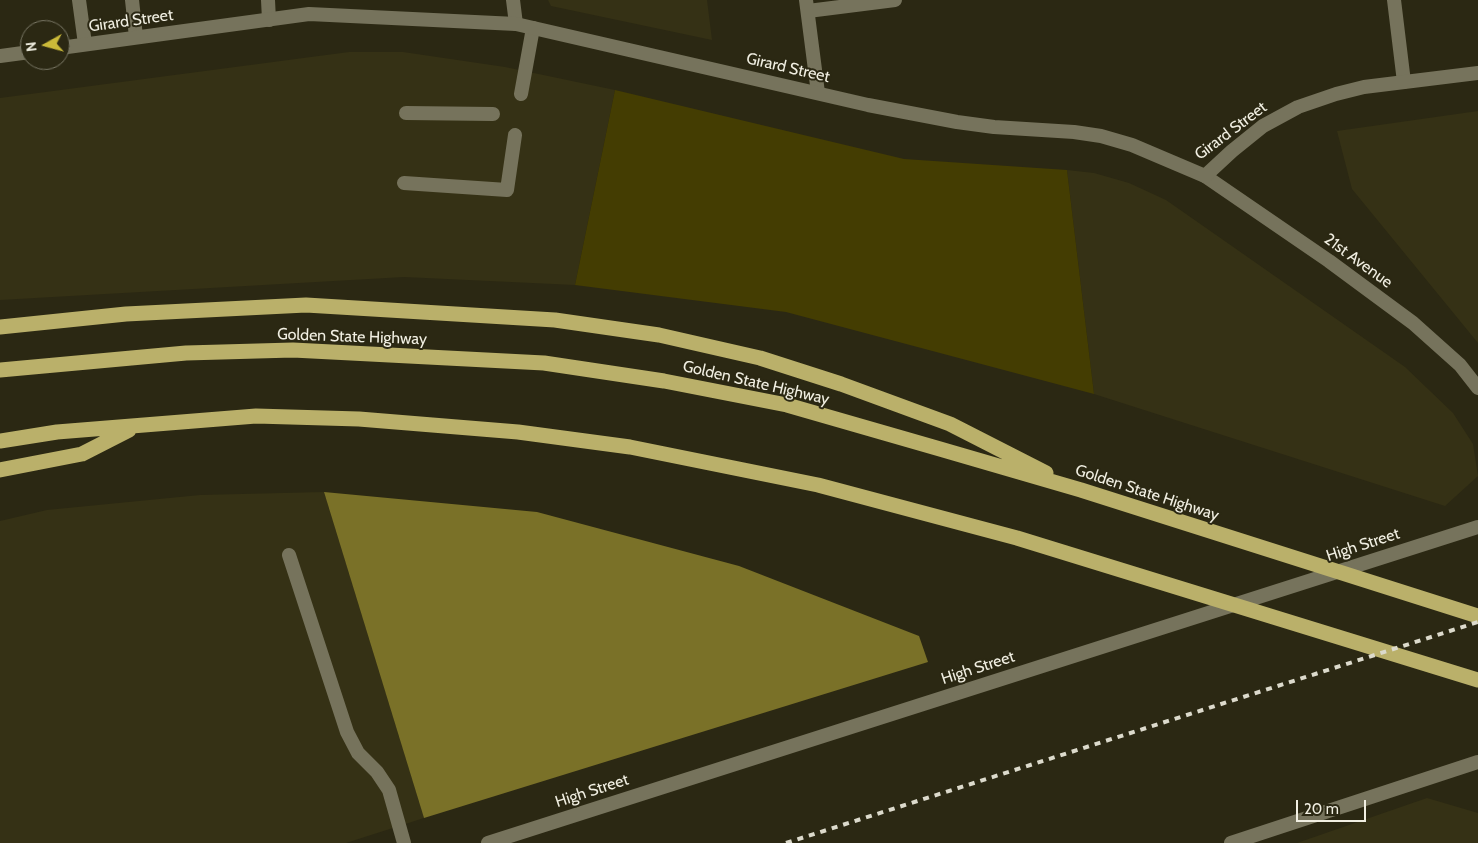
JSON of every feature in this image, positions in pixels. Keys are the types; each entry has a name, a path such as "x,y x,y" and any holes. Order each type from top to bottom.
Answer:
{"highway":[{"path":"0,327 126,314 306,305 555,320 659,335 760,358 841,384 950,424 1086,492"},
{"name":"Golden State Highway","path":"0,370 186,353 293,350 544,364 664,381 787,405 1086,492 1478,616"},
{"path":"0,441 57,432 256,416 359,419 518,432 630,447 818,485 1017,538 1478,680"},
{"path":"0,470 82,454 136,426"}],"main road":[{"path":"80,0 85,44"},
{"path":"132,0 136,38"},
{"path":"268,0 269,20"},
{"path":"513,0 516,24"},
{"path":"818,93 807,6 895,0"},
{"path":"1394,0 1404,82"},
{"name":"Girard Street","path":"70,46 310,14 516,24 868,105 994,127 1074,132 1101,136 1140,149 1205,176 1263,126 1298,107 1364,87 1478,73"},
{"path":"521,94 533,28"},
{"path":"0,56 20,53"},
{"path":"406,114 493,114"},
{"path":"404,183 506,190 515,135"},
{"name":"21st Avenue","path":"1205,176 1329,261 1413,323 1460,365 1478,388"},
{"name":"High Street","path":"488,843 1478,527"},
{"path":"289,555 347,732 358,753 377,772 389,790 404,843"},
{"path":"1231,843 1478,762"}],"shaded area":[{"path":"548,0 707,0 712,40 551,6"},
{"path":"349,52 403,52 505,67 615,90 575,285 404,277 0,300 0,98"},
{"path":"615,90 904,159 1067,170 1094,394 786,312 575,285"},
{"path":"1478,111 1478,343 1352,189 1337,131"},
{"path":"1067,170 1094,173 1129,183 1166,200 1405,367 1453,413 1473,444 1478,476 1445,506 1094,394"},
{"path":"324,492 424,818 346,843 0,843 0,521 47,510 200,495"},
{"path":"324,492 537,512 739,566 919,636 928,662 424,818"},
{"path":"1427,798 1478,813 1478,843 1297,843"}],"railway":[{"path":"786,843 1478,622"}]}
